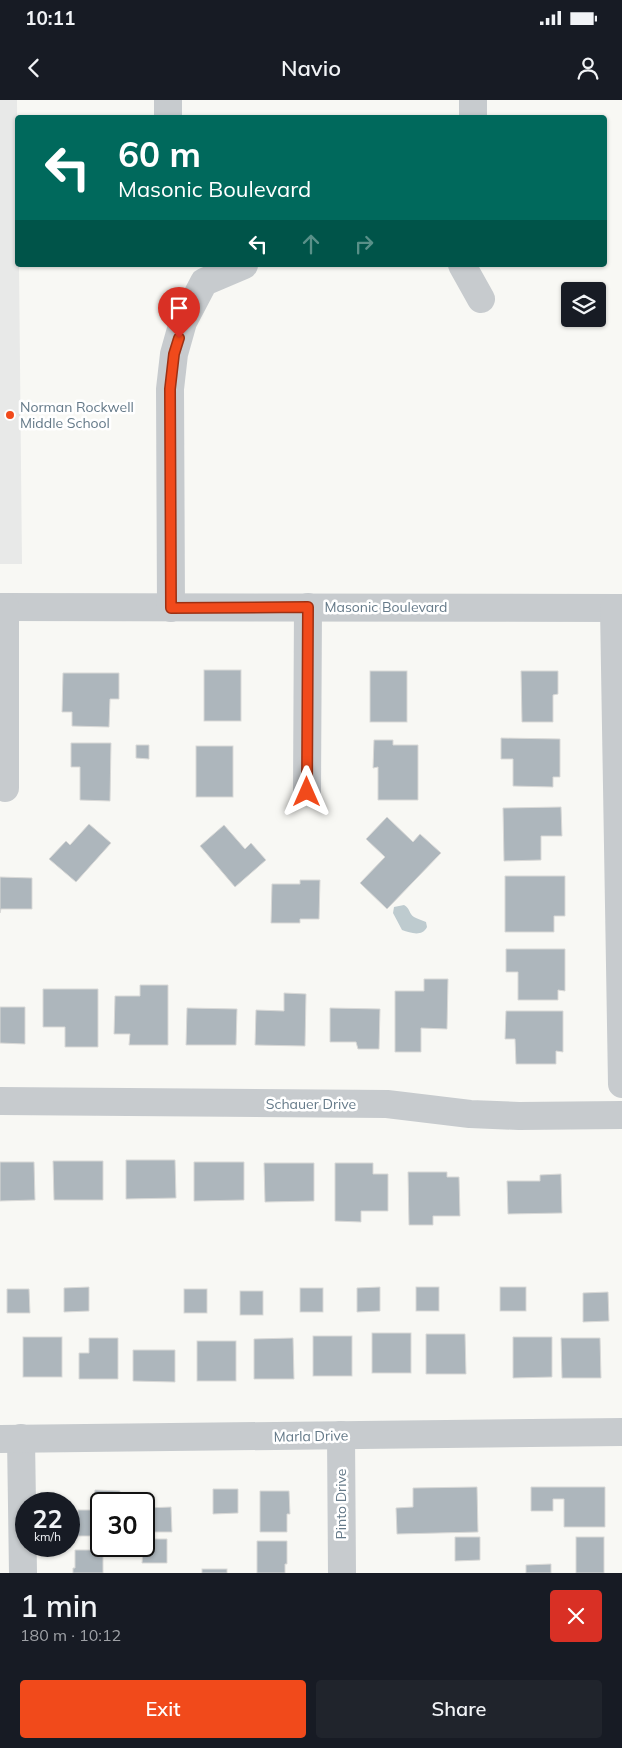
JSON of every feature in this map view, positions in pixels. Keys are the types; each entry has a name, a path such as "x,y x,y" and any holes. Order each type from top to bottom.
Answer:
{"street":[{"path":"168,100 168,115"},
{"path":"473,100 473,115"},
{"path":"171,608 170,389 174,354 200,274 234,267"},
{"path":"463,267 480,299"},
{"path":"3,607 4,788"},
{"name":"Masonic Boulevard","path":"3,607 618,608"},
{"path":"307,792 308,607"},
{"path":"618,608 622,1084"},
{"name":"Schauer Drive","path":"0,1101 387,1104 470,1114 622,1116"},
{"name":"Marla Drive","path":"11,1439 622,1432"},
{"name":"Pinto Drive","path":"341,1435 342,1573"},
{"path":"11,1439 23,1573"}],"shaded area":[{"name":"Norman Rockwell Middle School","path":"0,100 17,100 17,115 15,115 15,267 19,267 22,564 0,564"},
{"path":"404,905 414,917 426,922 427,927 425,930 416,933 402,930 393,913 394,907"}],"building":[{"path":"204,670 241,670 241,721 204,721"},
{"path":"370,671 407,671 407,722 370,722"},
{"path":"521,671 558,671 558,694 553,695 553,722 522,722"},
{"path":"63,673 119,673 119,699 110,699 109,727 72,726 72,712 62,712"},
{"path":"501,738 560,739 560,777 553,777 553,787 513,786 513,759 501,759"},
{"path":"374,740 393,740 393,745 418,745 418,800 378,800 378,767 373,768"},
{"path":"71,743 111,743 110,801 80,800 80,767 71,767"},
{"path":"136,745 149,745 149,759 136,758"},
{"path":"196,746 233,746 233,797 196,797"},
{"path":"561,807 562,836 541,836 541,860 504,861 503,808"},
{"path":"387,817 413,842 420,834 441,853 387,909 360,883 385,857 366,839"},
{"path":"89,824 111,843 76,882 49,859 66,841 70,845"},
{"path":"224,825 245,849 251,843 266,860 235,887 200,846"},
{"path":"505,876 565,876 565,916 554,916 554,932 505,932"},
{"path":"0,877 32,878 32,909 1,909 0,913"},
{"path":"300,880 320,880 319,919 300,919 300,923 271,923 272,884 300,884"},
{"path":"506,949 565,949 565,991 558,990 558,1000 518,1000 518,972 506,972"},
{"path":"424,979 448,979 447,1029 421,1028 421,1052 395,1052 395,991 424,991"},
{"path":"140,985 168,985 168,1045 129,1045 130,1034 114,1034 115,996 140,996"},
{"path":"43,989 98,989 98,1047 65,1047 65,1027 43,1027"},
{"path":"284,993 306,994 305,1046 255,1045 256,1010 284,1011"},
{"path":"0,1007 25,1007 25,1044 0,1043"},
{"path":"187,1008 237,1009 236,1045 186,1045"},
{"path":"330,1008 380,1009 379,1049 358,1049 356,1042 330,1042"},
{"path":"506,1011 563,1011 563,1052 556,1051 556,1064 516,1064 515,1039 505,1039"},
{"path":"126,1160 175,1160 176,1198 126,1199"},
{"path":"53,1161 103,1161 103,1200 54,1200"},
{"path":"0,1162 34,1162 35,1200 0,1201"},
{"path":"194,1162 244,1162 244,1200 194,1201"},
{"path":"264,1163 314,1163 314,1201 265,1202"},
{"path":"335,1163 373,1163 373,1174 388,1174 388,1211 361,1211 361,1222 335,1221"},
{"path":"408,1172 447,1172 447,1177 459,1177 460,1216 433,1216 433,1225 409,1225"},
{"path":"561,1174 562,1213 508,1214 507,1181 540,1181 540,1175"},
{"path":"89,1287 89,1311 64,1312 64,1288"},
{"path":"380,1287 380,1311 357,1312 357,1288"},
{"path":"416,1287 439,1287 439,1311 416,1311"},
{"path":"500,1287 526,1287 526,1311 500,1311"},
{"path":"300,1288 323,1288 323,1312 300,1312"},
{"path":"7,1289 29,1289 30,1313 7,1313"},
{"path":"184,1289 207,1289 207,1313 184,1313"},
{"path":"240,1291 263,1291 263,1315 240,1315"},
{"path":"608,1292 609,1321 583,1322 583,1293"},
{"path":"372,1333 411,1333 411,1373 372,1373"},
{"path":"426,1334 465,1334 466,1374 426,1374"},
{"path":"313,1336 352,1336 352,1376 313,1376"},
{"path":"23,1337 62,1337 62,1377 23,1377"},
{"path":"513,1337 552,1337 552,1377 513,1378"},
{"path":"89,1338 118,1338 118,1379 79,1379 79,1353 89,1353"},
{"path":"293,1338 294,1379 254,1379 254,1339"},
{"path":"561,1338 600,1338 601,1378 562,1378"},
{"path":"197,1341 236,1341 236,1381 197,1381"},
{"path":"133,1350 175,1350 175,1382 133,1381"},
{"path":"477,1487 478,1532 397,1534 396,1508 413,1507 413,1488"},
{"path":"531,1487 605,1487 605,1527 564,1527 564,1499 553,1499 553,1511 531,1511"},
{"path":"213,1489 238,1489 238,1513 213,1514"},
{"path":"95,1490 120,1491 120,1492 95,1492"},
{"path":"260,1491 289,1491 290,1514 287,1514 287,1532 260,1532"},
{"path":"171,1507 172,1532 155,1532 155,1508"},
{"path":"80,1510 90,1510 90,1536 80,1536"},
{"path":"455,1537 480,1537 480,1560 455,1561"},
{"path":"576,1537 604,1537 604,1573 576,1573"},
{"path":"155,1539 167,1539 167,1563 142,1563 142,1557 155,1557"},
{"path":"257,1541 287,1541 285,1573 257,1573"},
{"path":"80,1550 90,1550 90,1557 103,1557 103,1573 73,1573 73,1568 75,1568 75,1557 80,1557"},
{"path":"551,1564 551,1573 526,1573 526,1565"},
{"path":"202,1569 227,1569 227,1573 202,1573"}],"place":[{"name":"Norman Rockwell Middle School","path":"10,415"}],"route":[{"path":"179,338 174,354 170,389 171,608 308,607 307,792"}]}
